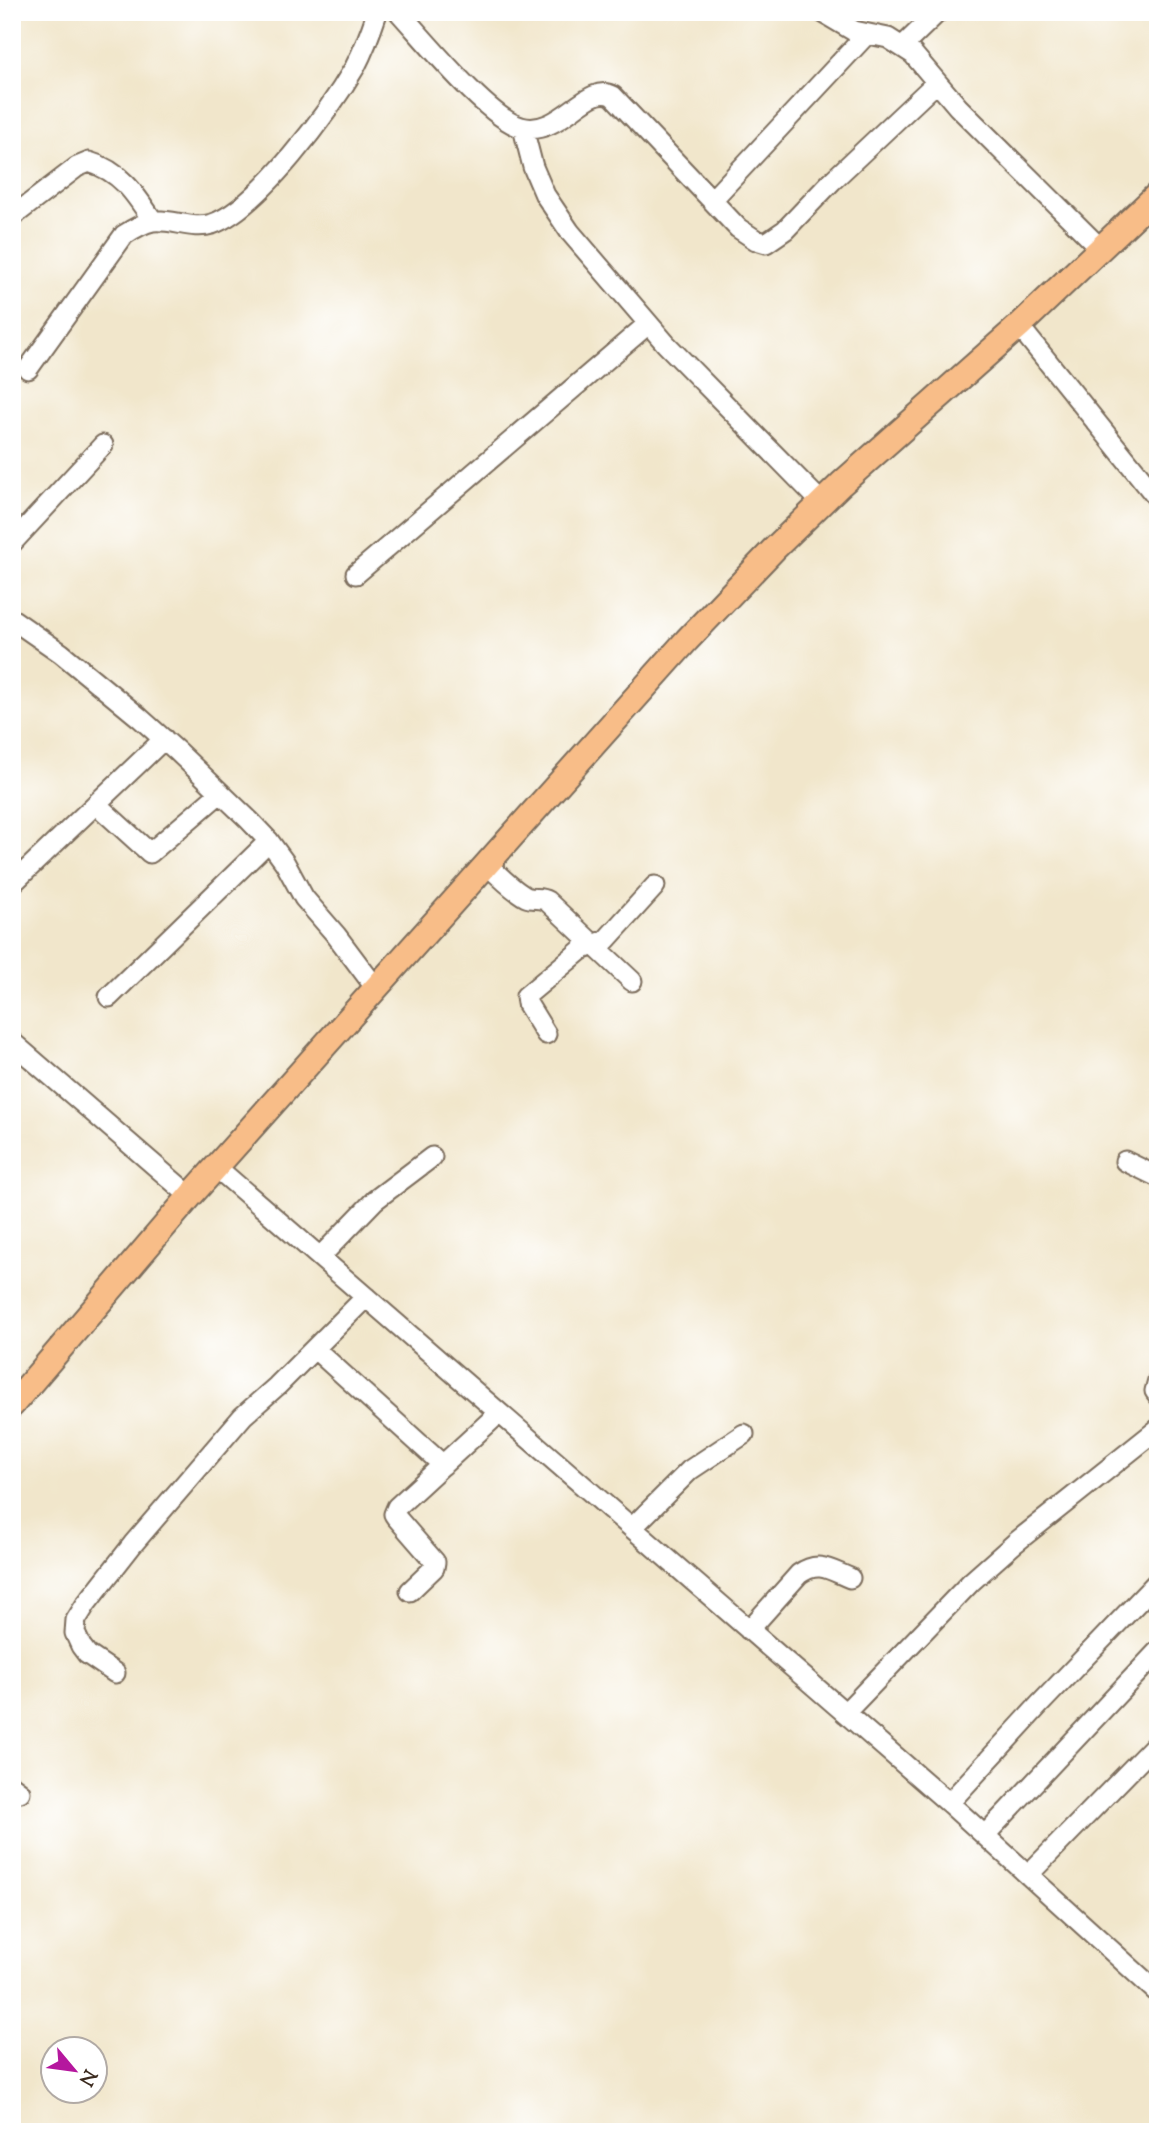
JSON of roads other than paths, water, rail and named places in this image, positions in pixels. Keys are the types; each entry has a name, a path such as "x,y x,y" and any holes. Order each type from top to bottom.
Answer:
{"main road":[{"path":"12,1405 190,1196 687,640 821,503 1019,326 1158,194"}],"street":[{"path":"28,369 124,235 153,221 192,226 209,225 225,218 251,198 284,166 354,68 377,13 394,12"},
{"path":"399,12 482,101 509,122 523,128 551,124 569,115 598,93 606,92 613,96 747,235 766,243 774,240 936,83"},
{"path":"822,12 854,31 888,38 913,54 936,83 1100,248"},
{"path":"903,46 938,12"},
{"path":"712,200 867,34"},
{"path":"523,128 533,167 545,195 569,232 649,324 821,503"},
{"path":"12,217 77,167 89,162 114,172 130,187 153,221"},
{"path":"356,574 649,324"},
{"path":"1019,326 1158,499"},
{"path":"12,543 103,445"},
{"path":"12,620 61,653 164,739 269,841 285,863 304,898 375,987"},
{"path":"12,884 164,739"},
{"path":"96,804 150,853 220,793"},
{"path":"109,997 269,841"},
{"path":"486,864 524,896 547,901 632,981"},
{"path":"547,1034 527,1003 526,996 581,950 606,940 655,886"},
{"path":"12,1042 190,1196"},
{"path":"320,1257 375,1200 432,1157"},
{"path":"1125,1161 1158,1177"},
{"path":"216,1167 949,1803 1158,1993"},
{"path":"115,1673 87,1654 81,1646 75,1633 76,1620 133,1544 243,1416 366,1297"},
{"path":"315,1349 443,1465"},
{"path":"1158,1380 1155,1391 1158,1395"},
{"path":"411,1591 434,1568 435,1562 394,1514 402,1503 499,1413"},
{"path":"845,1713 971,1582 1158,1429"},
{"path":"632,1528 690,1469 744,1433"},
{"path":"749,1630 807,1568 816,1565 850,1578"},
{"path":"949,1803 1158,1581"},
{"path":"985,1835 1158,1651"},
{"path":"1028,1875 1158,1742"}]}
